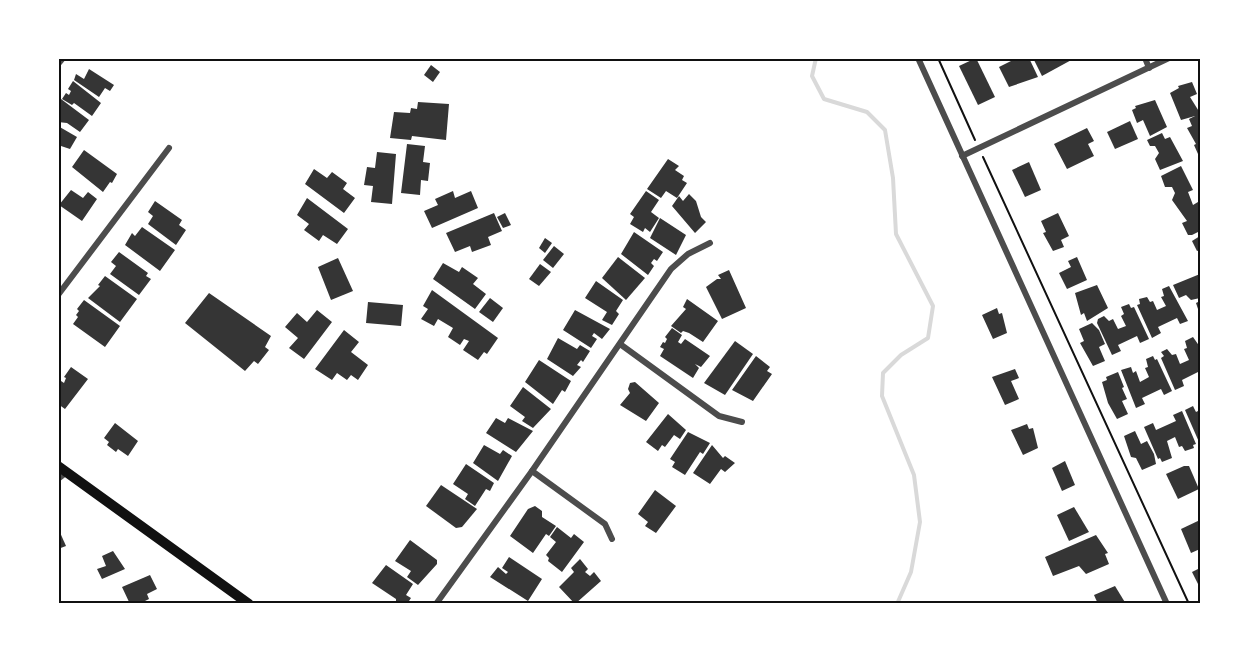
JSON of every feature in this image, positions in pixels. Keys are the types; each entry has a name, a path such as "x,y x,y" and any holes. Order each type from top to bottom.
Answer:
{"main road":[{"path":"61,472 247,603"}],"street":[{"path":"58,64 63,58"},
{"path":"918,58 1167,603"},
{"path":"1144,58 1149,68"},
{"path":"962,156 1169,58"},
{"path":"58,295 169,148"},
{"path":"436,603 532,471 670,269 688,254 710,243"},
{"path":"620,344 720,416 742,422"},
{"path":"532,471 605,524 612,539"}],"path":[{"path":"938,58 1189,603"}],"building":[{"path":"976,58 995,97 978,105 959,66"},
{"path":"1017,58 1029,58 1038,77 1009,87 999,67"},
{"path":"1033,58 1075,58 1042,76"},
{"path":"431,65 440,72 433,82 424,75"},
{"path":"89,69 114,85 110,91 105,88 99,97 74,80 76,74 84,79"},
{"path":"73,81 101,103 92,116 74,103 72,105 62,99 66,93 69,95 71,91 68,89"},
{"path":"1192,82 1197,94 1190,97 1200,113 1200,152 1198,154 1194,145 1196,144 1187,128 1192,126 1189,119 1195,116 1181,120 1170,93 1179,88 1178,86"},
{"path":"61,99 89,120 80,132 67,123 58,122 58,103"},
{"path":"1155,100 1167,127 1150,136 1143,120 1137,123 1132,110 1136,108 1135,106"},
{"path":"418,102 449,104 446,140 412,136 411,140 390,138 394,112 410,113 411,108 417,109"},
{"path":"1130,121 1138,139 1115,149 1107,132"},
{"path":"58,126 77,137 70,149 58,145"},
{"path":"1087,128 1094,141 1088,144 1094,156 1067,169 1054,144"},
{"path":"1162,133 1165,139 1170,137 1183,161 1160,170 1155,159 1159,153 1155,146 1150,146 1147,140"},
{"path":"407,144 425,146 423,162 430,163 428,181 421,180 420,195 401,193"},
{"path":"84,150 117,174 103,192 72,167"},
{"path":"377,152 396,154 392,204 371,202 373,186 364,185 367,167 375,168"},
{"path":"668,159 679,166 675,170 684,176 682,180 687,183 677,198 666,191 661,198 647,189"},
{"path":"1029,162 1041,190 1025,197 1012,170"},
{"path":"1181,166 1193,190 1188,192 1193,205 1198,202 1200,208 1200,231 1192,235 1188,235 1182,223 1187,221 1172,200 1175,193 1172,187 1165,187 1161,176"},
{"path":"314,169 327,178 332,172 347,183 343,189 355,198 344,213 305,184"},
{"path":"71,190 83,198 88,192 97,199 82,221 59,205"},
{"path":"453,191 455,198 471,191 478,208 432,228 424,211 438,205 435,199"},
{"path":"646,191 659,200 651,212 659,218 650,232 645,228 643,232 630,224 634,217 630,214"},
{"path":"689,194 696,201 701,217 706,222 695,233 672,206 679,196 683,201"},
{"path":"307,198 348,229 337,244 323,235 319,241 304,230 309,224 297,215"},
{"path":"155,201 182,220 179,225 186,230 176,245 148,224 153,216 148,212"},
{"path":"494,213 502,231 488,237 491,245 472,252 470,246 455,252 446,233"},
{"path":"505,213 511,225 503,228 497,217"},
{"path":"1058,213 1069,236 1061,240 1064,247 1053,251 1043,233 1046,232 1041,221"},
{"path":"660,218 686,235 676,255 650,238"},
{"path":"142,227 175,250 160,271 125,245 132,233 135,236"},
{"path":"634,232 663,252 657,261 654,259 651,263 654,266 648,275 621,254"},
{"path":"1200,236 1200,250 1197,251 1192,241"},
{"path":"545,238 552,243 545,253 539,248"},
{"path":"554,246 564,254 553,268 543,260"},
{"path":"119,252 148,273 146,276 151,279 139,295 110,274 116,266 111,262"},
{"path":"618,257 645,278 626,300 602,278"},
{"path":"1077,257 1087,280 1067,289 1059,273 1071,267 1068,261"},
{"path":"338,258 353,291 331,300 318,267"},
{"path":"443,263 459,272 462,267 478,278 473,284 486,294 475,309 433,279"},
{"path":"540,264 551,272 539,286 529,279"},
{"path":"729,270 746,308 722,319 706,287 717,279 721,279 718,275"},
{"path":"1200,274 1200,298 1191,300 1186,295 1179,298 1173,285"},
{"path":"105,276 137,299 120,322 88,298 100,286 98,285"},
{"path":"596,281 623,300 616,311 619,314 612,325 602,320 607,312 585,298"},
{"path":"1097,285 1108,308 1087,321 1084,313 1081,315 1075,293"},
{"path":"1169,286 1188,321 1180,324 1177,318 1158,327 1161,333 1152,338 1137,305 1140,304 1139,299 1147,297 1150,302 1153,301 1157,310 1166,306 1161,297 1164,296 1162,289"},
{"path":"432,290 498,338 487,354 484,352 478,360 463,350 469,341 464,339 460,345 448,337 453,328 438,319 434,326 421,319 428,309 423,306"},
{"path":"209,293 271,336 265,347 269,350 258,364 254,361 245,371 185,323"},
{"path":"490,298 503,308 493,322 479,312"},
{"path":"687,299 718,321 703,342 671,326 686,309 683,307"},
{"path":"84,300 120,326 105,347 73,324 78,317 77,309"},
{"path":"1200,301 1200,315 1196,303"},
{"path":"368,302 403,305 401,326 366,323"},
{"path":"1129,304 1131,308 1134,307 1149,339 1140,343 1137,336 1118,345 1121,351 1112,355 1097,323 1098,319 1104,316 1109,321 1113,319 1118,329 1126,326 1121,316 1124,314 1121,307"},
{"path":"997,308 999,314 1002,313 1007,333 993,339 982,315"},
{"path":"317,310 332,322 304,359 289,348 298,338 285,327 297,313 307,322"},
{"path":"575,310 610,329 602,339 594,333 592,336 597,339 591,348 563,330"},
{"path":"1092,323 1099,330 1105,344 1099,347 1105,361 1093,366 1080,343 1084,341 1079,329"},
{"path":"672,328 682,335 678,342 681,344 685,339 710,356 701,367 695,364 699,368 693,378 660,356 664,349 660,347 663,342 665,343 667,339 665,337"},
{"path":"344,330 359,342 351,352 368,365 358,380 351,375 347,380 337,373 332,380 315,369"},
{"path":"1193,337 1200,347 1200,371 1182,380 1184,386 1175,390 1161,358 1164,356 1161,352 1167,349 1172,355 1176,354 1180,364 1189,360 1184,349 1187,348 1185,341"},
{"path":"558,338 577,349 580,345 590,351 583,362 581,360 577,365 581,367 573,376 547,359"},
{"path":"735,341 753,354 725,395 704,383"},
{"path":"756,356 770,367 767,371 772,374 753,401 732,390"},
{"path":"1153,356 1155,360 1157,359 1172,391 1164,395 1161,389 1142,398 1145,404 1136,408 1121,370 1131,367 1133,373 1136,371 1140,382 1149,377 1145,368 1148,367 1146,359"},
{"path":"539,360 571,381 565,392 562,390 553,404 525,382"},
{"path":"71,367 88,379 65,409 58,404 58,379 64,383 66,378 64,377"},
{"path":"1015,369 1019,378 1011,381 1019,399 1005,405 992,377"},
{"path":"1118,372 1127,399 1122,401 1128,414 1117,419 1108,403 1102,382 1107,380 1106,377"},
{"path":"635,382 659,403 646,421 620,405 630,393 628,389 630,383"},
{"path":"523,387 551,409 533,428 522,421 525,417 510,406"},
{"path":"1193,406 1196,412 1200,410 1199,442 1185,410"},
{"path":"1182,411 1196,444 1193,445 1194,448 1185,451 1182,446 1179,447 1175,437 1167,441 1172,458 1162,462 1160,458 1158,459 1144,427 1153,423 1156,430 1176,421 1173,415"},
{"path":"668,414 686,430 680,439 674,435 665,447 662,445 658,451 646,442"},
{"path":"496,418 505,423 508,418 533,431 516,452 486,433"},
{"path":"115,423 138,441 128,456 118,449 116,452 107,445 109,442 104,438"},
{"path":"1027,424 1029,429 1033,428 1038,448 1023,455 1011,430"},
{"path":"1135,431 1141,444 1147,441 1156,464 1142,470 1136,458 1131,457 1124,436"},
{"path":"688,432 710,443 703,454 700,452 685,475 672,467 675,462 670,459"},
{"path":"484,445 500,454 503,450 512,456 498,481 473,463"},
{"path":"712,445 723,458 725,456 735,463 725,472 721,469 710,484 693,473"},
{"path":"1065,461 1075,485 1062,491 1052,468"},
{"path":"466,464 494,483 490,491 486,489 475,506 465,499 468,494 453,484"},
{"path":"1189,466 1199,489 1178,499 1166,474"},
{"path":"441,485 477,509 462,527 456,528 426,506"},
{"path":"655,490 676,506 656,533 645,526 648,522 638,514"},
{"path":"535,506 542,511 542,517 556,526 549,536 546,534 533,553 510,536 528,509"},
{"path":"1074,507 1089,532 1069,541 1057,515"},
{"path":"1200,520 1200,549 1191,553 1181,529"},
{"path":"557,527 571,538 574,534 584,542 562,572 548,561 549,558 546,555 556,542 550,537"},
{"path":"58,528 66,546 58,549"},
{"path":"1096,535 1108,553 1105,554 1109,564 1086,574 1079,566 1053,576 1045,557"},
{"path":"410,540 437,560 437,564 418,585 407,577 411,571 395,561"},
{"path":"113,551 125,569 102,579 97,569 106,566 102,556"},
{"path":"509,557 542,579 528,601 490,577 498,567 506,574 508,572 502,568"},
{"path":"580,559 588,569 585,572 590,576 594,572 601,581 575,604 559,587 574,572 571,568"},
{"path":"386,565 413,584 406,595 411,598 407,604 396,604 396,599 372,583"},
{"path":"1200,568 1200,588 1192,572"},
{"path":"150,575 157,589 147,594 149,599 139,604 130,604 122,587"},
{"path":"1115,586 1126,604 1098,604 1094,595"}],"waterway":[{"path":"816,58 812,76 824,99 867,112 885,130 893,178 896,234 933,306 928,338 901,355 883,373 882,396 914,475 920,522 911,572 897,604"}]}
